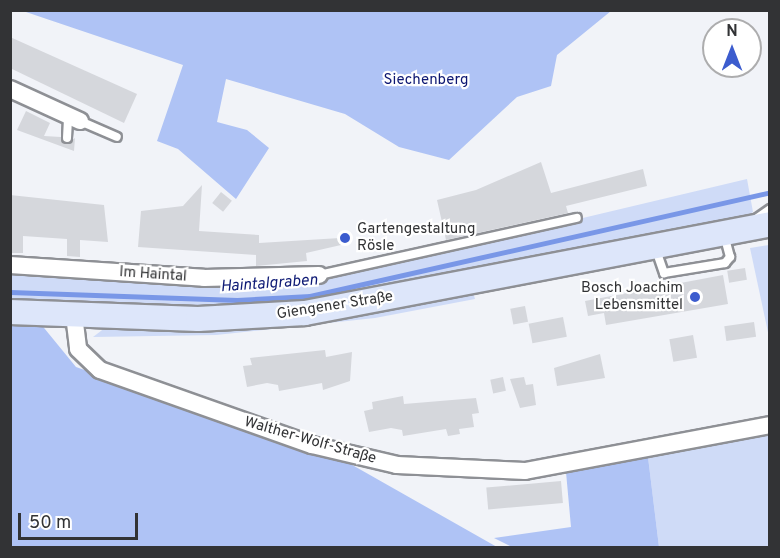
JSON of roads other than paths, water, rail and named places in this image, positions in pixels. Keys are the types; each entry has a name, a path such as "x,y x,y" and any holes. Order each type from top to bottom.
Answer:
{"main road":[{"name":"Giengener Straße","path":"10,312 221,319 305,313 747,229"}],"street":[{"path":"10,89 74,118"},
{"name":"Im Haintal","path":"10,265 204,278 319,275"},
{"name":"Walther-Wolf-Straße","path":"74,315 78,349 100,370 312,445 397,465 525,471 770,425"}],"lane":[{"path":"67,138 74,118 117,137"},
{"path":"747,229 770,209"},
{"name":"Im Haintal","path":"319,275 577,218"}],"waterway":[{"name":"Haintalgraben","path":"10,292 237,300 310,296 770,192"}],"place":[{"name":"Gartengestaltung Rösle","path":"345,238"},
{"name":"Bosch Joachim Lebensmittel","path":"695,297"}],"park label":[{"name":"Siechenberg","path":"426,81"}]}
